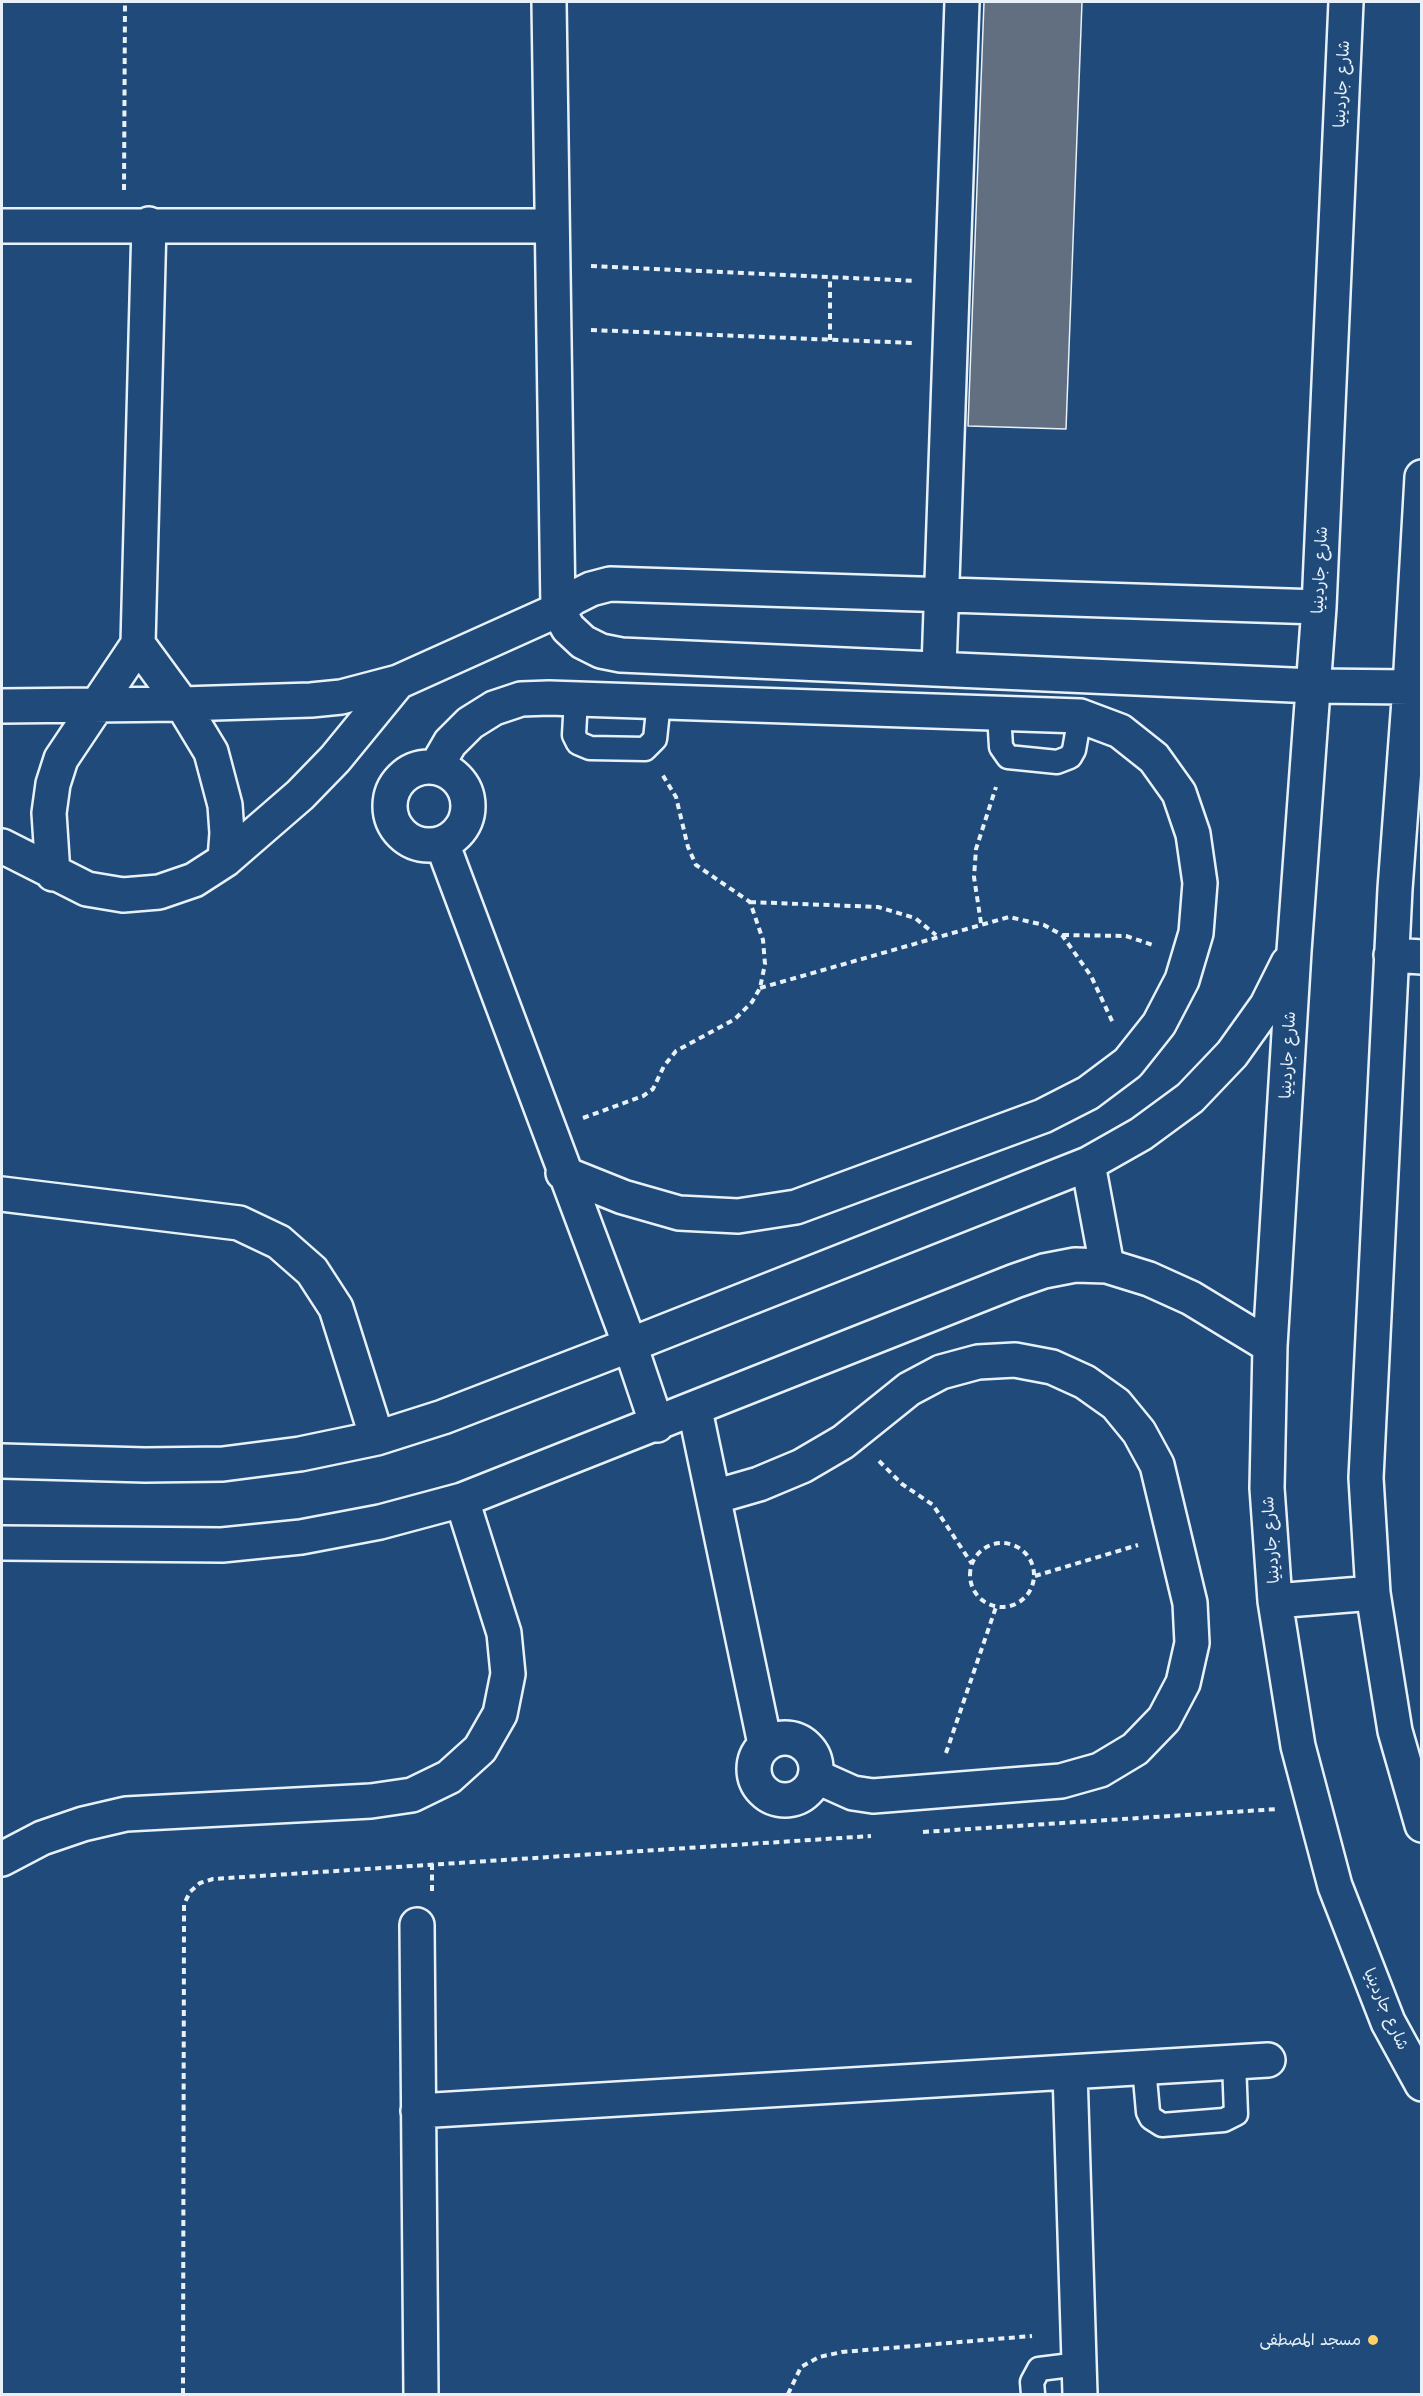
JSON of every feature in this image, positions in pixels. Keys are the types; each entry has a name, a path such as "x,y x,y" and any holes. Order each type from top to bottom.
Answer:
{"street":[{"path":"549,2 558,610 568,628 583,642 611,653 1314,686 1410,687"},
{"path":"939,668 962,2"},
{"name":"شارع جاردينيا","path":"1346,2 1319,607 1294,951 1270,1346 1267,1488 1275,1601 1298,1746 1344,1907 1388,2022 1422,2084"},
{"path":"2,226 136,224 552,226"},
{"path":"53,874 49,813 53,783 61,759 138,644 136,224"},
{"path":"1422,477 1410,687 1406,956 1366,1466 1373,1593 1395,1731 1422,1826"},
{"path":"2,706 311,700 370,691 398,682 558,610 573,598 610,584 1319,607"},
{"path":"138,644 183,704 211,752 220,777 227,833 225,860"},
{"path":"2,846 53,874 87,889 123,895 150,893 194,880 225,860 264,829 307,788 367,721 398,682"},
{"path":"436,767 450,743 470,723 494,708 520,699 1080,716 1120,731 1154,758 1179,793 1193,834 1200,883 1196,933 1182,980 1159,1024 1128,1063 1088,1093 1043,1116 796,1207 738,1216 679,1213 623,1197 563,1173"},
{"path":"436,767 455,776 466,793 468,803 465,823 459,832 442,843 430,845 407,839 398,830 390,809 395,785 413,770 436,767"},
{"path":"442,843 563,1173 630,1345 657,1425"},
{"path":"2,1461 145,1465 223,1464 300,1454 377,1438 443,1417 630,1345 1088,1164 1141,1134 1197,1090 1232,1054 1267,1005 1294,951"},
{"path":"1088,1164 1107,1266"},
{"path":"2,1194 239,1223 279,1242 312,1271 336,1308 377,1438"},
{"path":"2,1543 142,1546 245,1543 302,1537 462,1500 696,1410 1044,1270 1075,1265 1107,1266 1149,1279 1191,1298 1270,1346"},
{"path":"714,1497 759,1484 802,1466 859,1430 909,1389 941,1372 978,1362 1015,1360 1052,1367 1085,1382 1116,1404 1139,1432 1157,1465 1190,1603 1192,1643 1183,1683 1164,1719 1135,1749 1100,1770 1061,1781 863,1794 833,1786 815,1776"},
{"path":"696,1410 765,1744"},
{"path":"2,1859 52,1835 83,1824 126,1814 371,1801 412,1795 449,1777 480,1749 500,1714 508,1674 504,1633 462,1500"},
{"path":"1275,1601 1373,1593"},
{"path":"783,1737 802,1742 814,1757 815,1776 812,1786 796,1798 776,1799 760,1789 753,1771 758,1751 765,1744 783,1737"},
{"path":"417,1925 421,2394"},
{"path":"418,2111 1268,2060"},
{"path":"1070,2072 1079,2363"}],"lane":[{"path":"576,699 574,735 578,743 590,748 645,749 655,739 659,702"},
{"path":"999,712 1002,752 1008,757 1057,762 1070,756 1080,716"},
{"path":"1144,2067 1148,2112 1151,2118 1162,2125 1224,2120 1236,2114 1234,2062"},
{"path":"1033,2394 1032,2382 1039,2369 1079,2363"}],"path":[{"path":"125,2 136,224"},
{"path":"553,264 952,283"},
{"path":"830,277 830,340"},
{"path":"554,329 950,345"},
{"path":"645,749 676,797 688,847 696,866 750,902 878,907 915,918 937,936"},
{"path":"981,923 974,877 975,849 982,822 1008,757"},
{"path":"548,1131 643,1096 653,1089 664,1066 676,1051 735,1019 752,1002 760,988 765,964 763,940 750,902"},
{"path":"760,988 1009,916 1027,919 1062,935 1126,936 1150,943 1164,955 1182,980"},
{"path":"1062,935 1105,1002 1128,1063"},
{"path":"859,1430 886,1469 902,1484 933,1505 972,1564 972,1586 977,1596 996,1607 1008,1608 1018,1604 1026,1597 1035,1576 1028,1555 1019,1547 1009,1544 997,1543 987,1547 972,1564"},
{"path":"1035,1576 1173,1534"},
{"path":"933,1791 996,1607"},
{"path":"921,1833 1315,1807"},
{"path":"183,2394 184,1904 190,1892 200,1883 213,1879 873,1836"},
{"path":"788,2394 801,2367 819,2356 842,2352 1079,2363"}],"building":[{"path":"984,2 1082,2 1066,429 968,426"}],"place":[{"name":"مسجد المصطفى","path":"1373,2340"}]}
